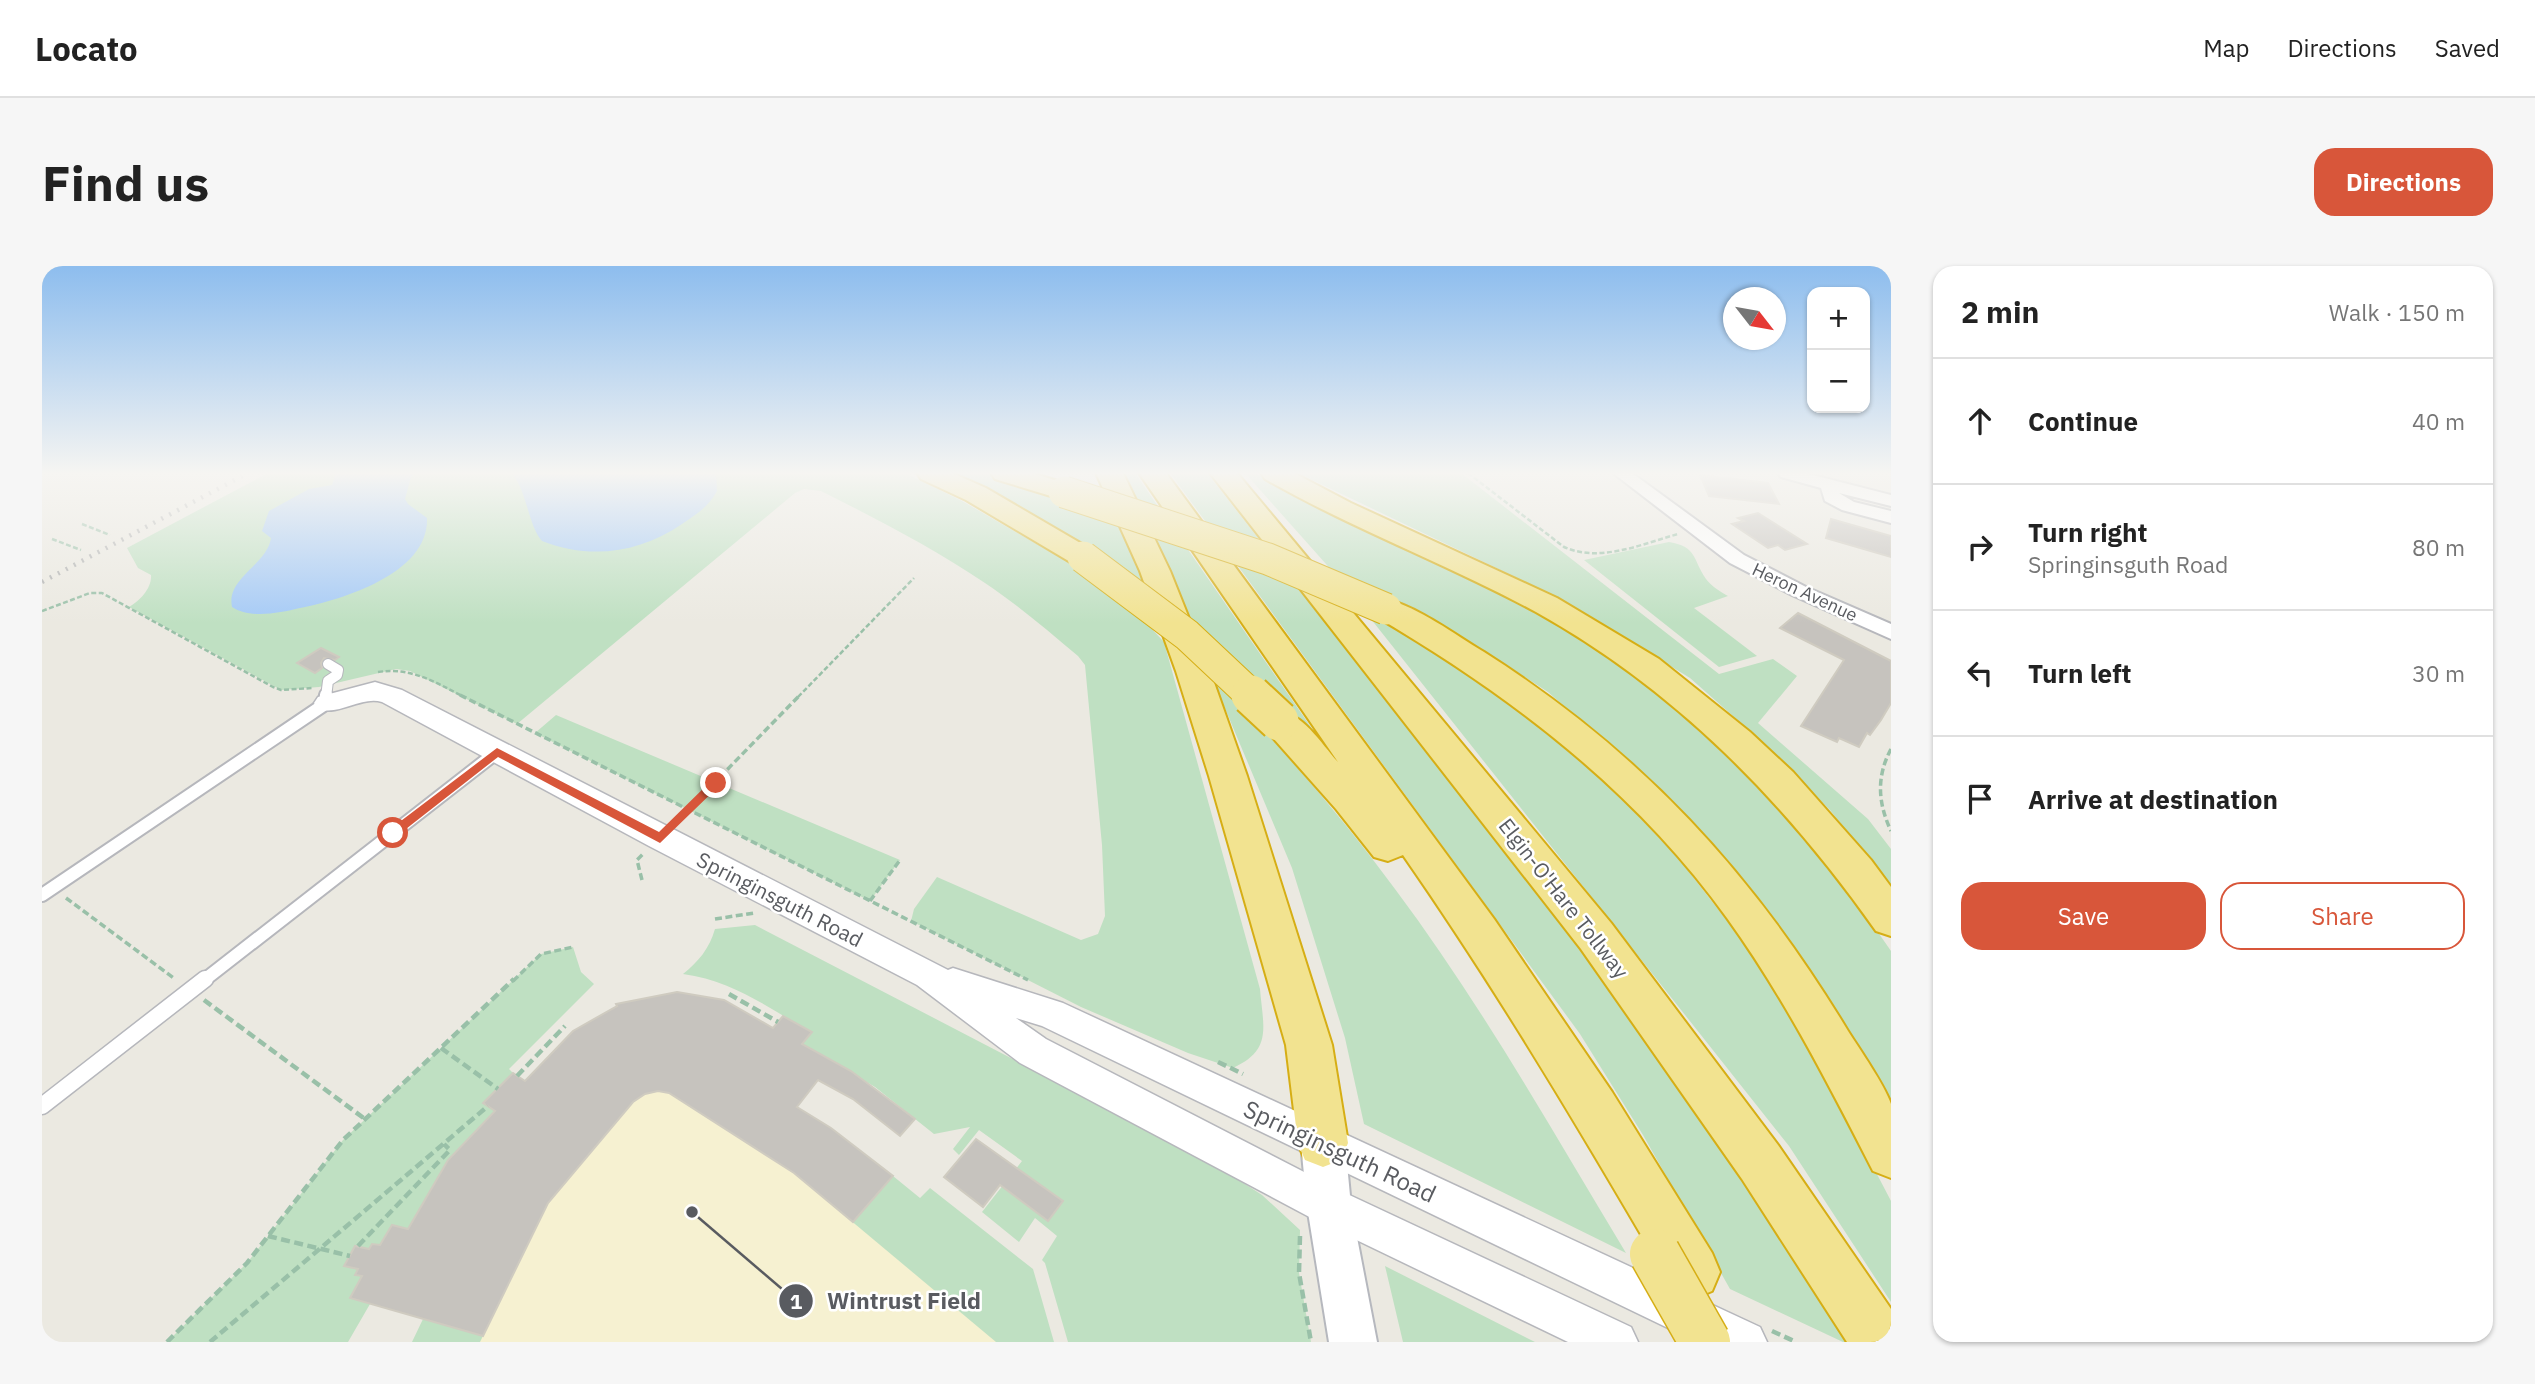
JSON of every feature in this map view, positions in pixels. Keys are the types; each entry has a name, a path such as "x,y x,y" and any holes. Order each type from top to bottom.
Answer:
{"highway":[{"path":"1026,523 1083,557 1187,635 1279,721 1350,799 1437,913 1497,998 1674,1263 1733,1342"},
{"path":"1133,523 1155,570 1228,776 1309,1045 1323,1143"},
{"path":"1161,523 1269,558 1342,587 1386,609 1474,658 1603,755 1665,816 1728,889 1779,960 1846,1070 1891,1154"},
{"path":"1188,523 1479,931 1595,1108 1674,1263 1704,1342"},
{"name":"Elgin-O'Hare Tollway","path":"1263,523 1596,936 1760,1162 1880,1342"},
{"path":"1372,523 1549,607 1625,653 1672,686 1719,723 1771,772 1827,832 1891,919"}],"main road":[{"path":"1323,1143 1315,1218 1353,1342"}],"street":[{"name":"Heron Avenue","path":"1689,523 1737,559 1799,591 1891,632"},
{"name":"Springinsguth Road","path":"328,703 375,691 392,696 660,838 929,975 1034,1051 1315,1218 1616,1342"},
{"name":"Springinsguth Road","path":"929,975 1051,1014 1745,1342"}],"lane":[{"path":"42,895 325,704 328,681 337,675 338,670 328,664"},
{"path":"42,1106 497,752"}],"path":[{"path":"1534,523 1579,554 1599,554 1683,532"},
{"path":"82,524 110,535"},
{"path":"52,539 81,550"},
{"path":"642,880 637,860 914,578"},
{"path":"1891,749 1881,766 1879,778 1884,817 1891,831"},
{"path":"870,901 900,860"},
{"path":"167,1342 247,1263 343,1140 541,954 573,947"},
{"path":"729,994 778,1022"},
{"path":"517,1076 565,1026"},
{"path":"441,1048 498,1088"},
{"path":"211,1342 488,1106"},
{"path":"358,1247 450,1150 444,1144"},
{"path":"1311,1342 1299,1273 1315,1218"},
{"path":"268,1236 349,1256"}],"green space":[{"path":"174,523 759,523 517,724 410,671 396,669 319,687 281,690 129,607 150,585 151,575 138,568 127,548","holes":["321,648 338,658 315,673 298,664"]},
{"path":"884,523 1001,523 1070,563 1125,600 1164,642 1260,989 1263,1036 1255,1053 1246,1061 1233,1068 1188,1053 1081,1007 911,921 914,909 937,877 1081,940 1098,934 1105,916 1102,845 1085,665 1078,656 1009,600"},
{"path":"1033,523 1117,523 1148,591"},
{"path":"1143,523 1170,523 1333,759 1187,621"},
{"path":"1207,523 1247,523 1581,947 1678,1082 1855,1342 1843,1342 1730,1289 1643,1135 1580,1034"},
{"path":"1290,523 1350,523 1534,610 1606,654 1667,700 1740,762 1818,846 1891,951 1891,1108 1763,907 1671,800 1548,692 1474,644 1355,579 1334,573"},
{"path":"1403,523 1525,523 1719,674 1773,659 1797,676 1758,723 1868,819 1891,849 1891,888 1830,810 1750,731 1690,678 1561,599"},
{"path":"1669,542 1690,551 1708,582 1728,596 1694,608 1757,656 1719,667 1584,560"},
{"path":"1363,609 1445,655 1519,707 1598,773 1679,859 1756,958 1834,1092 1891,1201 1891,1302 1789,1146"},
{"path":"1211,675 1330,806 1427,933 1515,1068 1626,1253 1364,1124 1345,1038 1292,868"},
{"path":"556,715 900,860 870,901 535,733"},
{"path":"755,925 1211,1162 1262,1195 1300,1230 1299,1273 1311,1342 1068,1342 1042,1260 1057,1236 1035,1218 1019,1242 982,1212 1022,1161 979,1130 959,1155 953,1149 970,1127 934,1134 875,1087 802,1044 811,1032 735,989 683,974 703,954 715,929"},
{"path":"573,947 581,972 594,984 509,1069 513,1073 484,1103 495,1111 448,1160 408,1229 392,1225 380,1245 369,1249 355,1246 344,1266 358,1269 355,1275 362,1276 350,1298 370,1304 348,1342 167,1342 247,1263 343,1140 541,954"},
{"path":"658,1091 794,1173 853,1222 893,1176 920,1198 930,1188 1033,1269 1054,1342 412,1342 423,1319 483,1336 548,1203 633,1102 645,1094"},
{"path":"1385,1266 1535,1342 1403,1342"}],"sand":[{"path":"658,1091 669,1093 794,1173 996,1342 480,1342 548,1203 633,1102 645,1094"}],"water":[{"path":"265,523 426,523 424,537 414,554 381,580 318,604 265,614 247,613 232,607 232,597 235,588 268,548 271,538 262,531"},
{"path":"533,523 683,523 649,542 596,552 560,547 542,541"}],"building":[{"path":"1774,523 1807,544 1785,550 1778,545 1768,548 1732,524"},
{"path":"1830,523 1846,523 1891,536 1891,557 1826,538"},
{"path":"1798,613 1891,661 1891,703 1859,747 1839,738 1837,742 1801,726 1844,660 1780,628"},
{"path":"321,648 339,657 335,660 324,658 322,668 315,673 297,663"},
{"path":"677,992 724,1000 773,1028 783,1016 812,1032 802,1044 851,1071 915,1119 900,1136 853,1099 818,1080 797,1107 831,1128 893,1176 853,1222 794,1173 669,1093 658,1091 645,1094 633,1102 548,1203 483,1336 350,1298 362,1276 355,1275 358,1269 344,1266 355,1246 369,1249 372,1244 380,1245 392,1225 408,1229 448,1160 495,1111 483,1103 513,1073 525,1081 573,1031 617,1006 616,1004"},
{"path":"976,1139 1063,1201 1048,1221 1000,1185 983,1207 944,1177"}],"railway":[{"path":"42,582 153,523"}],"place":[{"name":"Wintrust Field","path":"692,1212"}],"route":[{"path":"393,833 497,752 660,838 716,783"}]}
